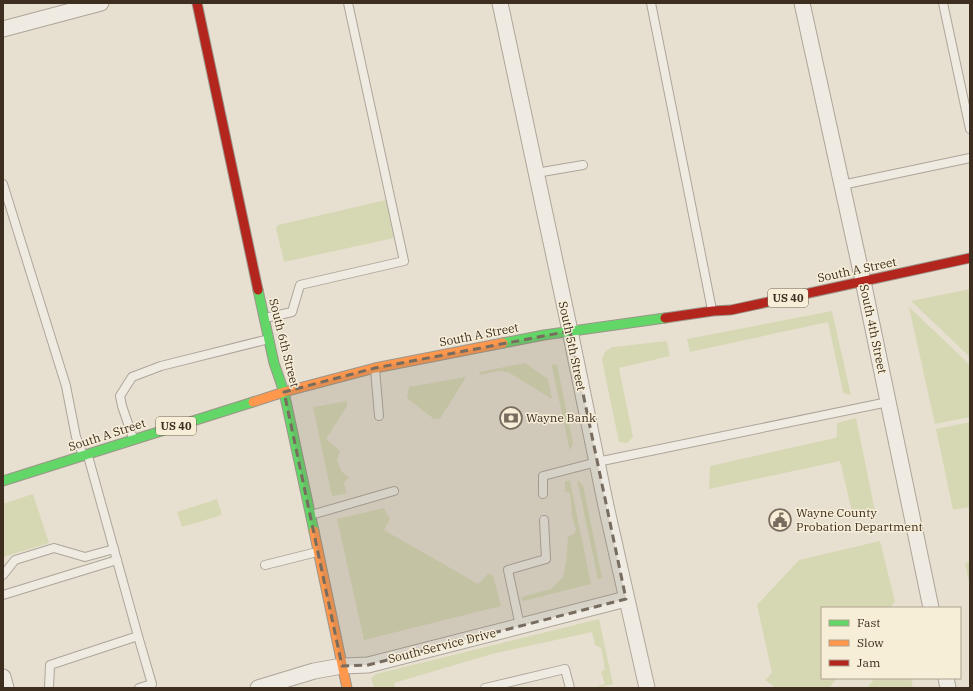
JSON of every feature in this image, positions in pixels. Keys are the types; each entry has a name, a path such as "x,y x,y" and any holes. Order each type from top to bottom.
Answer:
{"main road":[{"name":"South 6th Street","path":"197,3 274,363 284,392 347,688"},
{"name":"South A Street","path":"3,481 284,392 375,368 544,335 713,311 730,310 970,258"}],"street":[{"path":"3,29 101,3"},
{"name":"South 5th Street","path":"500,3 626,599 647,688"},
{"name":"South 4th Street","path":"802,3 863,281 931,607"},
{"name":"South Service Drive","path":"258,688 311,672 342,666 368,665 626,599"},
{"path":"3,677 6,688"}],"lane":[{"path":"265,318 292,312 300,285 404,261 348,3"},
{"path":"652,3 713,311"},
{"path":"943,3 970,129"},
{"path":"842,185 970,158"},
{"path":"536,173 583,165"},
{"path":"3,184 66,386 76,437 85,455 114,549 152,684 139,688"},
{"path":"133,440 120,396 132,378 160,366 269,339"},
{"path":"375,368 379,416"},
{"path":"543,494 543,476 597,462 888,402"},
{"path":"310,515 394,492"},
{"path":"520,626 508,570 546,559 544,520"},
{"path":"3,575 15,560 54,548 85,557 114,549"},
{"path":"266,565 318,551"},
{"path":"3,595 117,560"},
{"path":"49,688 50,665 138,636"},
{"path":"485,688 565,669 570,688"}],"highlighted area":[{"path":"570,331 626,599 368,665 342,666 284,392 375,368"}],"green space":[{"path":"386,200 394,238 284,262 276,228 278,225"},
{"path":"970,289 970,357 911,301"},
{"path":"909,307 970,365 970,417 935,424"},
{"path":"832,311 851,395 843,392 828,322 690,352 687,339"},
{"path":"667,341 670,356 619,368 633,437 627,443 619,442 602,360 604,355 607,350 613,347"},
{"path":"525,363 548,379 552,399 508,372 499,371 480,375 479,372"},
{"path":"553,364 557,365 573,443 570,451 552,367"},
{"path":"466,377 440,419 434,419 407,398 409,387"},
{"path":"347,401 347,406 326,439 340,451 337,460 342,472 349,478 344,482 347,493 333,496 313,407"},
{"path":"856,418 875,511 853,516 840,461 709,489 710,466 835,438 837,436 837,423"},
{"path":"970,422 970,507 953,510 936,429"},
{"path":"577,480 583,485 602,578 598,579"},
{"path":"565,481 570,481 591,584 523,601 521,598 525,596 551,589 563,577 568,536 574,534 576,529 572,517 570,493 565,492"},
{"path":"33,494 49,543 3,558 3,504"},
{"path":"217,499 222,515 182,527 177,512"},
{"path":"384,508 390,519 384,530 478,584 488,574 493,575 501,606 364,640 337,519"},
{"path":"880,541 895,602 891,607 821,607 821,679 836,679 829,688 776,688 765,680 772,673 757,605 799,560"},
{"path":"970,562 970,587 965,563"},
{"path":"599,619 613,684 593,688 605,684 601,672 605,669 601,648 595,645 592,632 492,654 394,683 395,688 374,688 371,678 376,674"},
{"path":"874,679 911,679 913,688 867,688"}],"traffic: fast":[{"path":"258,290 274,363 284,392 314,531"},
{"path":"503,343 544,335 665,318"},
{"path":"3,481 253,402"}],"traffic: slow":[{"path":"253,402 284,392 375,368 503,343"},
{"path":"314,531 347,688"}],"traffic: jam":[{"path":"197,3 258,290"},
{"path":"665,318 731,310 970,258"}],"place":[{"name":"Wayne Bank","path":"511,418"},
{"name":"Wayne County Probation Department","path":"780,520"}]}
